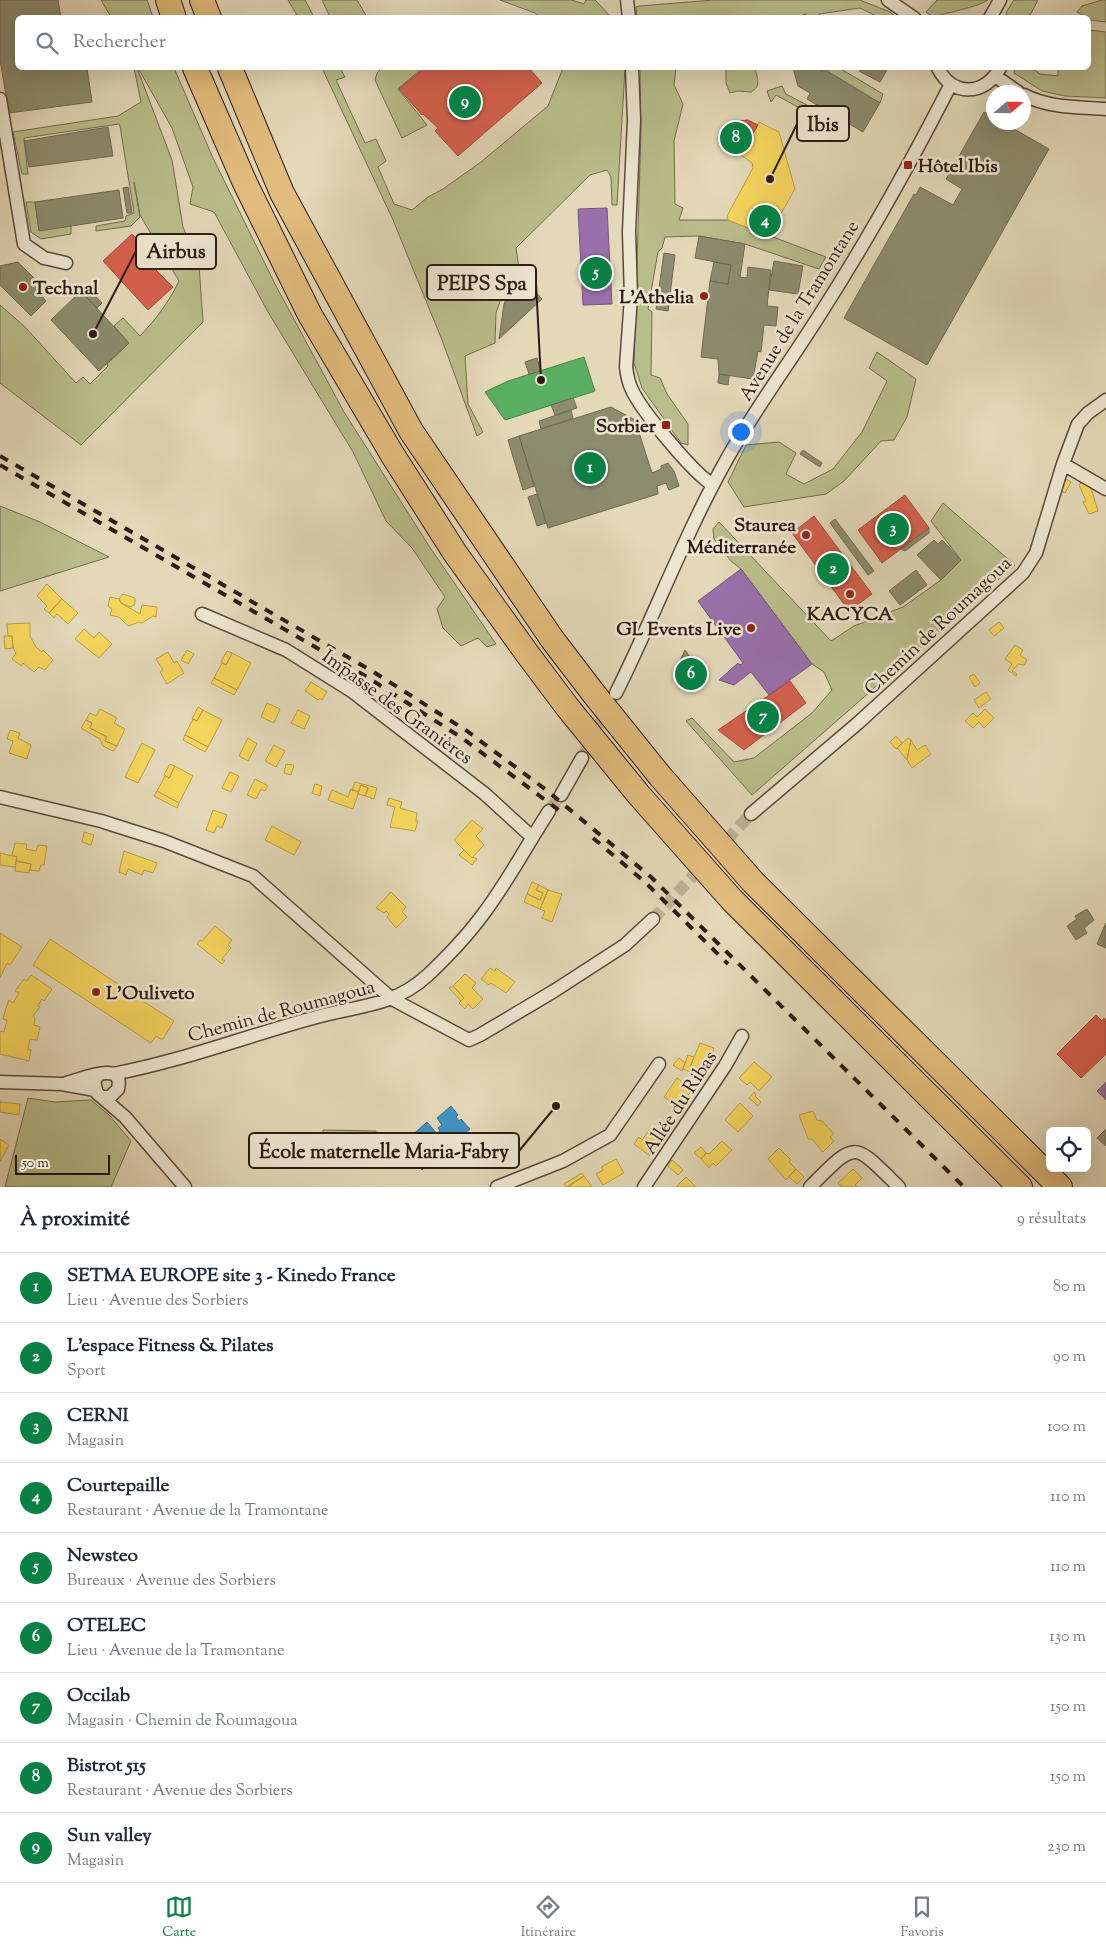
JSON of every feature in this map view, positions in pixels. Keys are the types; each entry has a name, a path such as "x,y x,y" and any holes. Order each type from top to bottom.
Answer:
{"highway":[{"path":"168,0 173,15"},
{"path":"202,0 208,15"},
{"path":"196,70 245,183 310,315 402,471 455,553 526,652 568,708 639,795 732,900 1020,1187"},
{"path":"231,70 282,193 411,431 552,639 660,776 753,882 1060,1187"}],"street":[{"path":"627,0 629,15"},
{"path":"888,0 910,15"},
{"path":"992,15 1000,0"},
{"path":"632,70 634,120 628,232 631,297 626,367 627,378 632,390 649,415 683,458 705,480 713,485"},
{"path":"939,70 943,78 959,88 975,89 983,86 998,72 1011,85"},
{"name":"Avenue de la Tramontane","path":"616,693 695,520 728,456 825,307 908,165 951,84"},
{"path":"0,98 24,244 44,258 66,263"},
{"path":"1031,99 1054,106 1106,109"},
{"name":"Chemin de Roumagoua","path":"752,814 858,723 1023,573 1036,552 1063,464 1078,424 1088,413 1106,400"},
{"path":"1063,464 1106,489"},
{"name":"Impasse des Granières","path":"202,614 286,650 353,692 485,794 532,838"},
{"path":"561,795 582,758"},
{"path":"0,796 101,821 139,833 253,876 392,999 428,975 467,935 485,912 549,811"},
{"name":"Chemin de Roumagoua","path":"117,1083 144,1068 316,1017 369,1006 392,999 469,1040 554,991 618,950 653,919"},
{"name":"Allée du Ribas","path":"644,1187 725,1066 742,1036"},
{"name":"Allée du Ribas","path":"497,1187 563,1161 610,1135 659,1064"},
{"path":"62,1084 106,1072 117,1083 125,1117"},
{"path":"98,1075 94,1082 99,1093 125,1117 185,1187"},
{"path":"0,1082 62,1084 110,1096 117,1083"},
{"path":"810,1187 839,1158 852,1151 868,1156 899,1187"}],"green space":[{"path":"101,0 147,0 152,15 110,15"},
{"path":"288,0 305,0 313,15 297,15"},
{"path":"322,0 357,0 366,15 329,15"},
{"path":"500,0 572,0 584,4 586,0 595,0 609,15 537,15"},
{"path":"714,0 860,0 894,15 874,15 860,8 819,15 637,15 636,7"},
{"path":"937,0 988,0 940,15 930,15 926,12"},
{"path":"1014,0 1038,0 1030,15 1006,15"},
{"path":"1106,0 1106,22 1091,20 1091,15 1082,15 1077,12 1082,6"},
{"path":"1091,30 1106,32 1106,98 1065,96 1042,91 1014,73 1015,70 1034,70 1040,74 1058,76 1058,70 1091,70"},
{"path":"134,70 138,70 172,160 183,227 199,265 203,322 81,445 0,383 0,305 25,327 76,383 83,377 90,384 129,343 114,326 123,318 140,336 162,310 179,281 140,215 134,182 140,217 131,226 96,231 96,226 125,221 126,216 134,213 119,124 24,138 28,174 22,174 13,132 118,116 141,102"},
{"path":"139,70 175,70 213,158 276,286 344,412 429,546 496,644 487,647 478,638 461,646 443,628 437,609 445,597 412,548 386,521 353,452 268,312 214,212 190,204 193,187 172,128"},
{"path":"323,70 341,70 345,77 336,80 365,143 376,139 386,161 378,167 394,204 412,210 428,197 443,189 481,162 548,106 562,70 625,70 617,205 612,205 611,177 607,170 590,175 516,248 520,275 503,293 496,313 495,343 465,356 468,404 483,432 477,436 442,340 393,220"},
{"path":"380,70 420,70 398,89 427,125 402,138 375,80"},
{"path":"640,70 676,70 674,85 683,104 674,141 675,204 683,208 679,220 728,220 826,257 819,269 745,244 699,236 665,237 662,248 658,252 648,309 652,312 651,375 660,378 667,394 688,424 688,445 681,443 642,388 634,363 641,132"},
{"path":"726,70 755,70 758,84 751,92 738,91 730,93 726,83"},
{"path":"822,70 842,70 883,94 880,103"},
{"path":"782,86 786,94 826,115 823,121 776,95 771,102 767,91"},
{"path":"26,202 35,202 39,230 71,226 71,234 41,239 31,232"},
{"path":"877,352 916,379 907,417 894,440 881,441 844,481 826,494 744,507 728,482 746,445 779,442 796,453 786,474 804,484 833,469 862,432 887,381 869,368"},
{"path":"943,503 1015,565 752,795 686,721 692,718 734,762 754,758 812,713 832,690 824,672 812,664 741,569 731,561 714,539 713,529 719,522 831,641 854,626 903,607 941,580 961,560 931,521"},
{"path":"0,506 40,522 109,557 0,591"},
{"path":"28,1098 55,1102 91,1100 109,1115 131,1141 111,1187 5,1187"},
{"path":"323,1130 376,1131 375,1157 323,1156"}],"building: Logements":[{"path":"759,122 779,132 795,189 771,231 765,229 763,234 728,220 727,216 753,168 752,163 741,155"},
{"path":"1066,479 1071,482 1065,493 1060,490"},
{"path":"1082,482 1091,488 1098,511 1089,514 1083,502 1086,501 1079,485"},
{"path":"47,584 62,599 49,613 44,609 47,606 37,596"},
{"path":"123,594 135,598 135,604 131,607 121,603 119,599"},
{"path":"110,597 119,599 121,603 140,614 142,605 157,607 156,617 153,616 142,623 139,622 128,626 119,617 110,615 112,609 108,606"},
{"path":"62,599 78,613 68,624 57,614 54,618 49,613"},
{"path":"999,622 1004,628 994,636 989,630"},
{"path":"30,623 30,636 36,647 42,652 43,650 53,660 45,670 39,667 34,672 23,663 21,666 12,659 16,653 13,648 12,636 8,636 7,624"},
{"path":"84,629 94,638 99,632 112,644 99,658 75,639"},
{"path":"4,636 12,636 13,648 5,649"},
{"path":"1015,645 1023,650 1020,655 1027,660 1024,665 1018,664 1012,671 1017,674 1016,676 1008,670 1012,664 1005,659"},
{"path":"187,650 194,654 188,664 181,660"},
{"path":"227,651 232,653 226,665 221,662"},
{"path":"168,652 174,663 177,661 184,673 167,684 160,672 163,670 156,659"},
{"path":"232,653 251,663 237,690 214,678 222,663 226,665"},
{"path":"974,674 980,683 975,687 969,677"},
{"path":"214,678 237,690 234,695 211,683"},
{"path":"311,682 327,692 322,700 320,698 318,700 305,691"},
{"path":"986,692 991,699 979,708 974,700"},
{"path":"267,703 280,709 274,723 261,717"},
{"path":"198,707 203,710 197,721 192,719"},
{"path":"100,709 117,718 114,723 125,729 117,746 105,741 107,737 90,728 92,723 86,720 90,713 96,716"},
{"path":"985,709 994,718 984,728 979,722 973,728 965,721 973,713 977,717"},
{"path":"203,710 222,720 208,747 185,735 193,719 197,721"},
{"path":"298,710 310,716 304,729 291,723"},
{"path":"86,720 92,723 90,728 107,737 105,741 117,746 113,751 103,746 100,739 81,728"},
{"path":"10,730 20,733 18,738 31,745 27,759 9,753 13,741 7,739"},
{"path":"185,735 208,747 205,752 183,740"},
{"path":"896,736 902,743 896,749 890,742"},
{"path":"248,738 257,744 248,761 239,756"},
{"path":"908,738 911,740 907,760 897,748"},
{"path":"911,740 917,750 925,745 931,754 912,768 907,760"},
{"path":"142,743 155,750 138,783 125,777"},
{"path":"274,745 285,751 276,767 265,761"},
{"path":"170,764 175,766 169,778 164,775"},
{"path":"286,764 294,765 291,775 284,773"},
{"path":"175,766 193,776 179,803 157,791 165,776 169,778"},
{"path":"230,772 239,776 231,792 222,788"},
{"path":"255,779 268,786 265,791 261,789 256,799 247,795"},
{"path":"355,782 377,788 374,799 365,796 368,788 361,785 358,792 352,790"},
{"path":"315,784 322,786 320,796 312,793"},
{"path":"361,785 368,788 365,796 358,794"},
{"path":"351,789 358,792 353,809 328,800 332,790 348,797"},
{"path":"157,791 179,803 177,808 154,796"},
{"path":"389,798 402,802 400,808 417,813 416,821 418,821 415,831 390,827 395,807 387,805"},
{"path":"213,810 227,815 222,828 217,826 214,833 206,830"},
{"path":"472,820 483,829 476,836 484,845 472,858 454,840"},
{"path":"272,826 301,842 294,855 265,840"},
{"path":"84,832 94,835 91,845 82,842"},
{"path":"15,843 27,844 26,849 36,851 38,845 47,846 44,865 41,865 39,871 30,870 31,864 16,861 17,857 12,855"},
{"path":"464,850 472,858 477,859 472,865 459,855"},
{"path":"124,851 157,863 153,873 144,870 142,875 128,869 126,875 119,872"},
{"path":"0,853 17,857 15,867 0,865"},
{"path":"16,861 31,864 29,873 15,871"},
{"path":"532,882 539,885 536,890 543,893 540,900 527,894"},
{"path":"539,885 548,890 540,909 524,902 527,894 540,900 543,893 536,890"},
{"path":"548,890 562,894 552,922 542,918 545,911 540,909"},
{"path":"391,892 406,907 402,912 407,917 396,928 387,917 389,914 386,911 384,913 376,908"},
{"path":"215,926 232,940 228,945 231,948 222,959 225,961 222,964 197,944"},
{"path":"0,933 22,947 10,965 7,963 0,978"},
{"name":"L'Ouliveto","path":"50,939 121,986 118,991 129,998 132,994 174,1021 163,1039 156,1036 151,1043 33,965"},
{"path":"490,968 495,971 496,968 515,982 506,993 481,979"},
{"path":"465,974 476,983 472,988 483,999 473,1009 468,1004 465,1009 459,1003 464,998 453,986"},
{"path":"31,975 52,989 44,1001 42,999 38,1006 40,1007 33,1016 35,1018 34,1025 40,1027 37,1040 30,1039 28,1049 31,1050 29,1061 0,1054 0,1031 4,1032 7,1020 3,1019 9,1000 13,1003 19,993 15,991 24,979 27,981"},
{"path":"453,986 464,998 461,1001 449,988"},
{"path":"700,1043 714,1048 710,1061 712,1063 708,1073 690,1067"},
{"path":"688,1055 694,1057 690,1067 708,1073 706,1078 683,1069"},
{"path":"679,1058 685,1063 682,1071 673,1065"},
{"path":"754,1062 772,1077 759,1091 750,1082 747,1085 739,1078"},
{"path":"677,1078 693,1089 685,1099 683,1097 677,1106 664,1097"},
{"path":"754,1092 761,1102 758,1106 749,1098"},
{"path":"0,1102 20,1104 19,1115 0,1112"},
{"path":"740,1103 753,1116 738,1132 725,1120"},
{"path":"813,1111 817,1120 822,1121 834,1134 830,1137 834,1141 823,1152 812,1139 808,1139 799,1115"},
{"path":"650,1129 663,1139 650,1156 634,1144 639,1137 642,1140"},
{"path":"0,1139 9,1145 0,1161"},
{"path":"722,1141 732,1150 716,1166 713,1163 709,1168 701,1159"},
{"path":"701,1147 706,1153 701,1159 694,1153"},
{"path":"779,1148 791,1160 789,1162 796,1169 786,1180 768,1159"},
{"path":"616,1159 624,1173 603,1185 596,1174 603,1170 601,1167"},
{"path":"672,1160 683,1170 678,1175 668,1166"},
{"path":"796,1169 804,1177 797,1184 789,1177"},
{"path":"853,1169 862,1178 855,1185 857,1187 842,1187 838,1183"},
{"path":"582,1173 584,1176 566,1187 564,1184"},
{"path":"584,1176 592,1187 568,1187"},
{"path":"686,1177 696,1187 676,1187"}],"building: Commerces":[{"path":"422,70 531,70 542,83 458,156 435,131 438,128 422,115 399,89"},
{"path":"748,120 758,125 741,155 724,144 722,137 724,130 737,121"},
{"path":"132,234 157,261 152,266 173,287 148,310 103,261"},
{"path":"905,495 929,528 882,563 858,530"},
{"path":"814,516 872,594 849,611 792,533"},
{"path":"790,681 806,703 744,750 718,730"},
{"path":"1096,1015 1102,1021 1104,1018 1106,1020 1106,1054 1081,1078 1057,1054"}],"building: Bureaux":[{"path":"607,208 612,304 583,305 578,209"},
{"name":"GL Events Live","path":"741,569 812,664 769,695 751,672 734,685 719,680 738,663 740,665 743,663 698,601"},
{"path":"1106,1082 1106,1100 1097,1091"}],"building: Écoles":[{"path":"451,1106 458,1115 456,1117 459,1121 461,1119 470,1129 455,1141 449,1134 445,1137 443,1135 440,1138 436,1134 440,1131 438,1128 442,1125 437,1118"},
{"path":"427,1122 449,1148 422,1170 401,1145"}],"building: Public":[{"path":"584,357 595,391 505,420 485,392 508,381"}],"building: Industrie":[{"path":"0,0 58,0 60,15 15,15 15,70 87,70 92,102 9,113 0,60"},
{"path":"794,70 820,70 822,72 826,70 880,103 863,132 807,99 810,93 798,86"},
{"path":"860,70 887,70 880,82"},
{"path":"984,112 986,113 986,130 1016,130 1049,149 927,365 844,318 914,194 916,195 920,187 953,205 962,189 946,179"},
{"path":"108,127 113,156 29,167 24,141"},
{"path":"128,187 132,213 127,213 123,188"},
{"path":"119,190 123,218 39,231 35,202"},
{"path":"699,236 745,244 740,277 747,278 748,267 771,270 767,306 778,307 776,326 764,325 761,352 758,351 753,379 719,374 718,359 701,357 710,281 728,284 731,265 695,258"},
{"path":"664,253 675,255 668,311 656,309"},
{"path":"774,261 803,266 798,294 769,290"},
{"name":"Technal","path":"18,262 46,290 41,295 46,301 31,316 0,285 0,266"},
{"path":"714,262 731,265 728,284 710,281"},
{"path":"520,275 542,299 499,339 504,304 513,283"},
{"path":"86,286 102,303 97,308 81,291"},
{"path":"81,291 129,343 99,371 51,320"},
{"path":"537,358 541,371 529,374 525,362"},
{"path":"719,374 729,376 728,385 718,383"},
{"path":"573,398 577,408 555,415 551,405"},
{"path":"611,407 635,420 652,473 668,463 674,471 679,486 669,490 666,483 657,486 658,494 548,528 519,436"},
{"path":"571,410 573,418 541,429 539,421"},
{"path":"519,436 534,486 523,490 508,440"},
{"path":"803,450 822,463 820,467 800,454"},
{"path":"537,494 546,523 537,526 528,497"},
{"path":"835,519 874,571 868,575 830,523"},
{"path":"929,528 929,533 905,551 901,549"},
{"path":"934,540 938,544 942,540 961,560 941,580 917,555"},
{"path":"916,570 927,585 900,605 889,591"},
{"path":"685,650 706,679 691,690 676,669"},
{"path":"1087,909 1094,920 1084,928 1087,933 1076,940 1067,926 1077,919 1075,916"},
{"path":"1106,923 1106,948 1097,944"},
{"path":"1106,1129 1106,1146 1097,1138"}],"tunnel":[{"path":"582,758 609,706"},
{"path":"549,811 561,795"},
{"path":"653,919 751,814"}],"railway":[{"path":"0,456 372,671 467,731 545,789 651,877 964,1187"},
{"path":"0,465 367,677 462,738 564,814"},
{"path":"593,838 646,883 728,964"}],"place":[{"name":"Sun valley","path":"465,102"},
{"name":"Bistrot 515","path":"736,138"},
{"name":"Hôtel Ibis","path":"908,165"},
{"name":"Ibis","path":"770,179"},
{"name":"Courtepaille","path":"765,221"},
{"name":"Newsteo","path":"596,273"},
{"name":"Technal","path":"23,287"},
{"name":"L'Athelia","path":"704,296"},
{"name":"Airbus","path":"93,334"},
{"name":"PEIPS Spa","path":"541,380"},
{"name":"Sorbier","path":"666,425"},
{"name":"SETMA EUROPE site 3 - Kinedo France","path":"590,468"},
{"name":"CERNI","path":"893,529"},
{"name":"Staurea Méditerranée","path":"806,535"},
{"name":"L'espace Fitness & Pilates","path":"833,569"},
{"name":"KACYCA","path":"850,594"},
{"name":"GL Events Live","path":"751,628"},
{"name":"OTELEC","path":"691,674"},
{"name":"Occilab","path":"763,717"},
{"name":"L'Ouliveto","path":"96,992"},
{"name":"École maternelle Maria-Fabry","path":"556,1106"}]}
